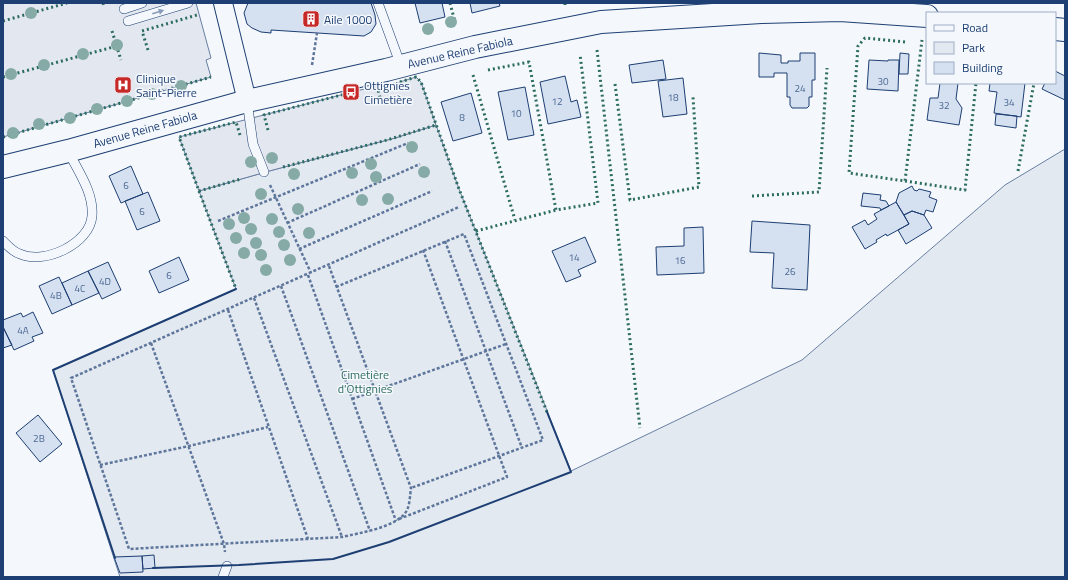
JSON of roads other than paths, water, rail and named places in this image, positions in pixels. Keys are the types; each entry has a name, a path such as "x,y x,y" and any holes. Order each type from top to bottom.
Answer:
{"street":[{"path":"223,3 247,101"},
{"name":"Avenue Reine Fabiola","path":"3,167 68,151 247,101 401,66 475,47 601,22 761,12 832,11 926,16"}],"lane":[{"path":"124,8 142,3"},
{"path":"128,21 188,3"},
{"path":"378,3 401,66"},
{"path":"247,101 254,144 264,172"},
{"path":"3,241 12,250 21,255 32,258 46,257 75,244 84,235 92,217 92,203 86,186 68,151"},
{"path":"223,577 227,566"}],"place":[{"name":"Aile 1000","path":"311,19"},
{"name":"Clinique Saint-Pierre","path":"123,85"},
{"name":"Ottignies Cimetière","path":"351,92"}],"park label":[{"name":"Cimetière d'Ottignies","path":"365,381"}]}
